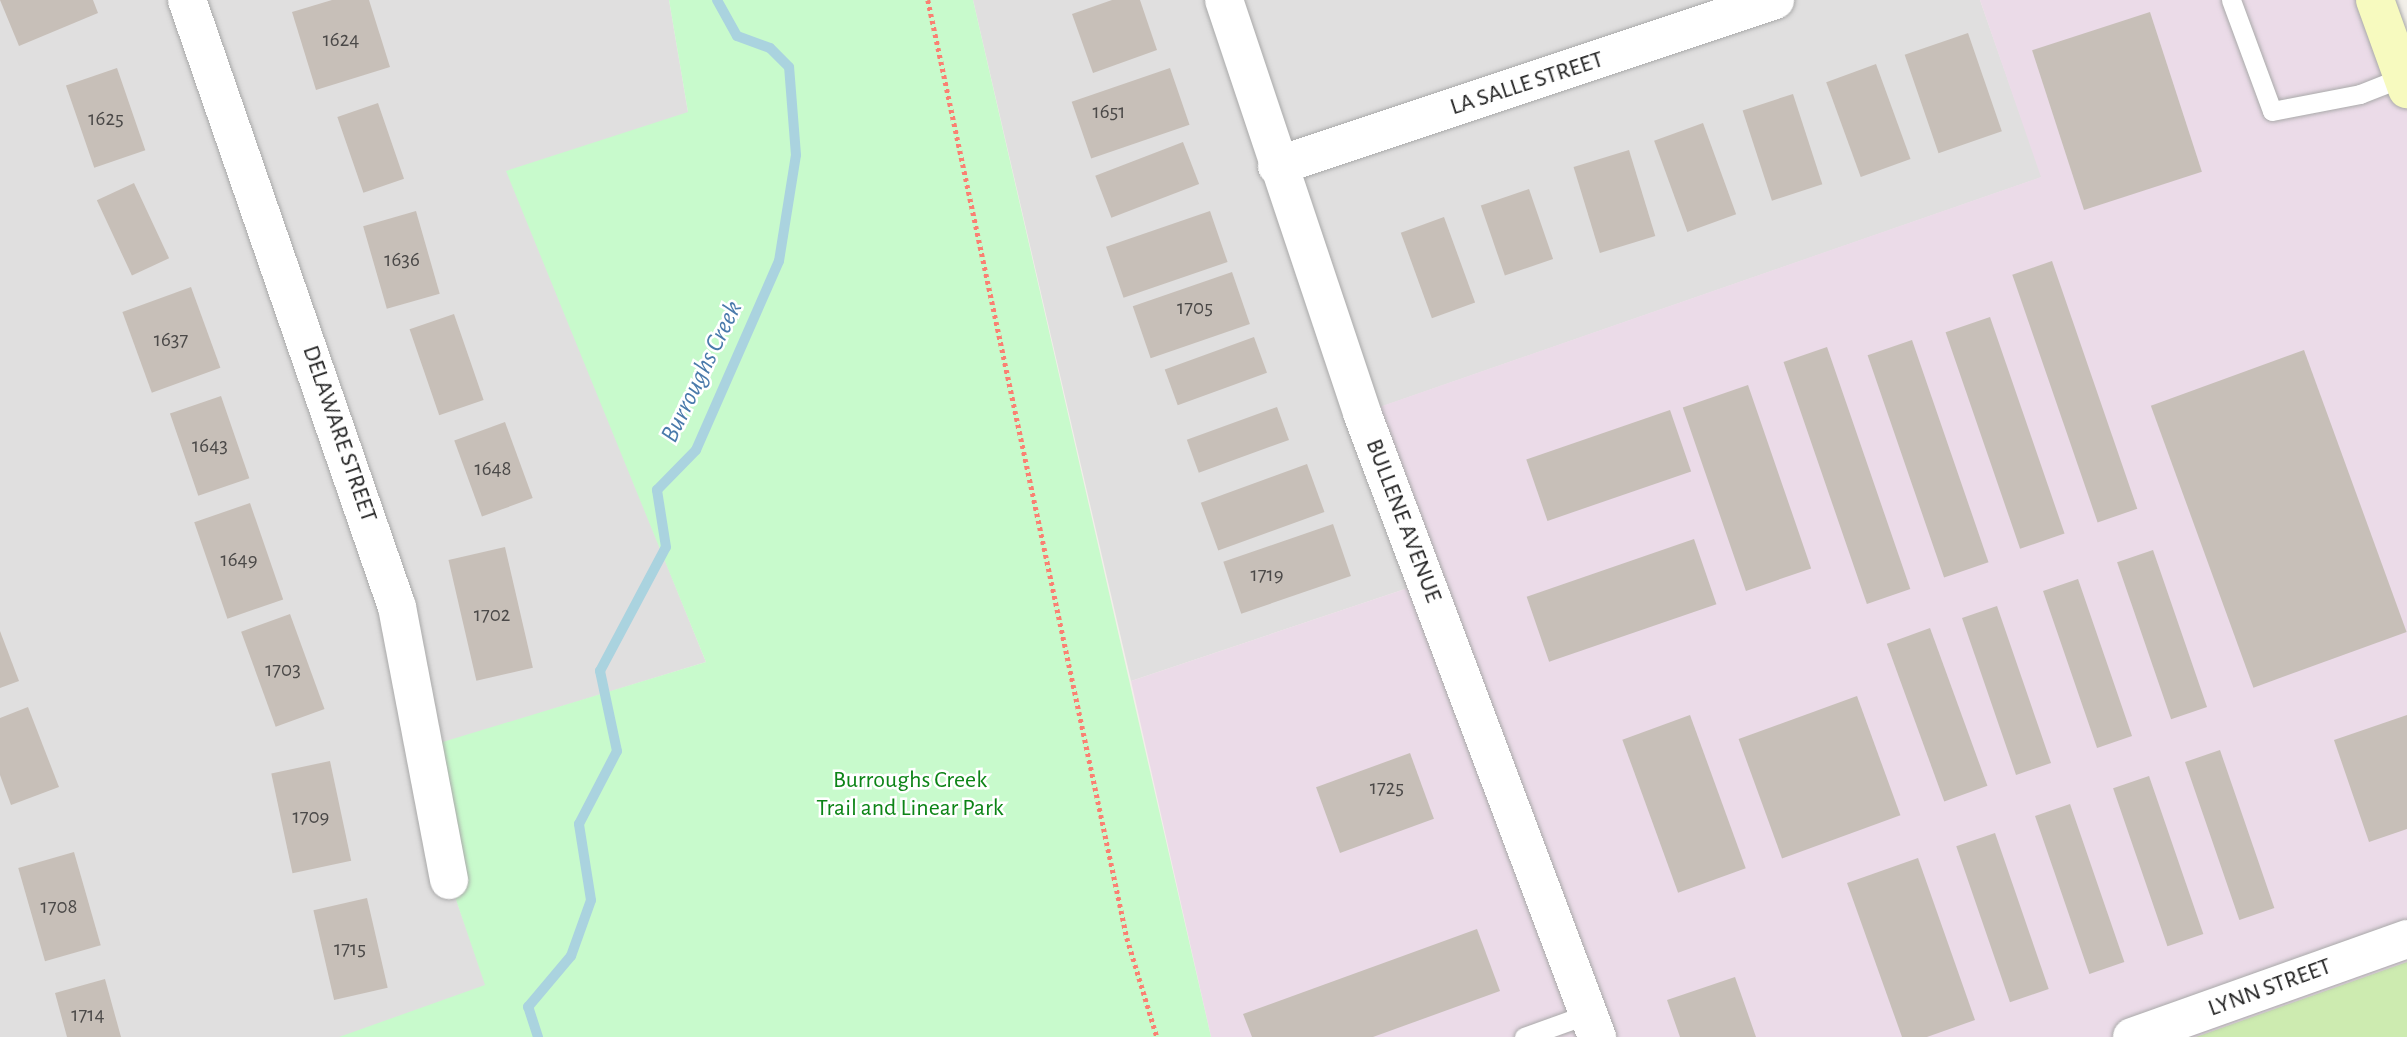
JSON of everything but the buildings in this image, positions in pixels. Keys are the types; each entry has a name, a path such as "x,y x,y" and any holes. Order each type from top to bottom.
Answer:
{"main road":[{"path":"2375,0 2405,83"}],"street":[{"name":"DELAWARE STREET","path":"187,0 397,607 449,880"},
{"name":"BULLENE AVENUE","path":"1224,0 1277,166 1362,413 1593,1025"},
{"name":"LA SALLE STREET","path":"1277,166 1775,0"},
{"name":"LYNN STREET","path":"2132,1037 2407,939"}],"lane":[{"path":"2231,0 2272,111 2405,83"},
{"path":"1524,1037 1593,1025"}],"path":[{"path":"928,0 1127,938 1157,1037"}],"shaded area":[{"path":"0,0 669,0 688,112 618,444 706,662 550,710 449,879 486,985 449,1037 0,1037"},
{"path":"973,0 1980,0 2042,177 1363,413 1426,582 1131,681"},
{"path":"1980,0 2375,0 2407,89 2407,1037 1211,1037 1131,681 1426,582 1362,413 2041,177"}],"green space":[{"name":"Burroughs Creek Trail and Linear Park","path":"669,0 973,0 1211,1037 339,1037 485,985 449,879 423,748 706,662 506,171 688,112"},
{"path":"2407,962 2407,1037 2196,1037"}],"waterway":[{"name":"Burroughs Creek","path":"538,1037 528,1007 571,956 591,900 579,824 617,751 600,671 666,547 657,490 696,450 779,261 796,155 789,67 770,48 737,36 717,0"}]}
